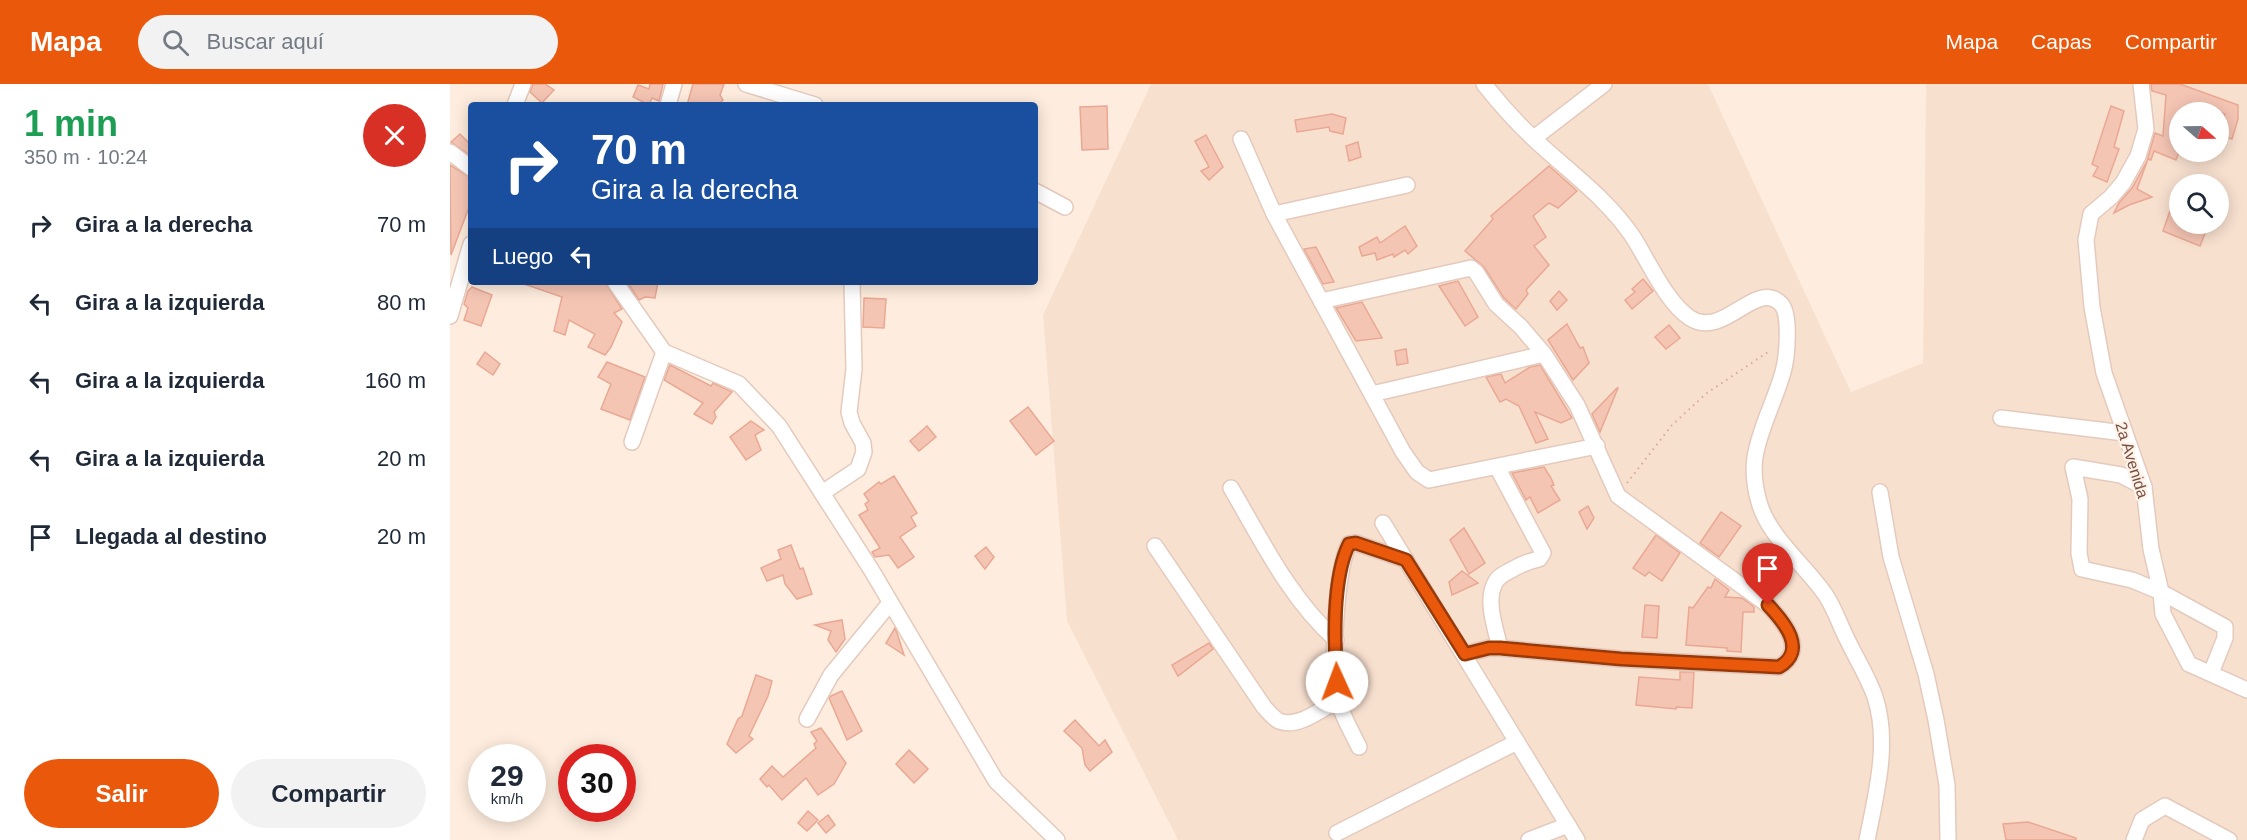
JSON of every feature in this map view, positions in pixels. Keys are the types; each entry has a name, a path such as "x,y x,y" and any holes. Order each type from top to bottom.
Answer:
{"street":[{"path":"516,102 523,84"},
{"path":"669,102 674,84"},
{"path":"746,84 805,102"},
{"path":"1484,84 1534,138 1611,208 1632,235 1674,302 1691,319 1706,325 1719,322 1757,299 1770,298 1780,303 1786,314 1783,370 1754,459 1756,489 1762,514 1826,596 1875,696 1882,734 1876,794 1867,840"},
{"path":"1534,138 1604,84"},
{"name":"2a Avenida","path":"2141,84 2146,129 2138,156 2123,183 2091,214 2086,240 2092,307 2104,374 2144,487 2151,549 2161,592 2163,614 2189,663 2247,690"},
{"path":"1241,139 1274,214 1403,452 1417,472 1429,480 1597,446"},
{"path":"450,152 468,166"},
{"path":"1274,214 1407,185"},
{"path":"1038,193 1065,207"},
{"path":"450,316 468,254"},
{"path":"1321,301 1471,268 1476,272 1496,304 1521,327 1544,354 1577,405 1618,496 1768,605 1782,620 1792,640 1793,652 1788,662 1779,667 1621,659 1500,648 1489,648 1465,654"},
{"path":"617,285 664,352 739,384 779,426 890,603 996,781 1057,840"},
{"path":"822,493 858,469 864,452 863,443 849,412 854,369 852,285"},
{"path":"632,441 664,352"},
{"path":"1372,394 1544,354"},
{"path":"2001,418 2124,433"},
{"path":"1497,467 1543,553 1539,559 1527,561 1499,577 1493,585 1492,614 1500,648"},
{"path":"2144,487 2121,475 2073,467 2080,499 2079,553 2082,569 2132,580 2161,592 2225,627 2225,638 2211,673"},
{"path":"1231,488 1284,578 1316,622 1336,640"},
{"path":"1880,492 1891,557 1926,674 1936,720 1947,785 1948,840"},
{"path":"1383,523 1577,840"},
{"path":"1359,747 1338,700 1337,588 1344,554 1349,544 1356,543 1406,560"},
{"path":"1155,546 1264,707 1278,720 1288,723 1299,721 1338,700"},
{"path":"807,719 831,675 890,603"},
{"path":"1337,833 1517,742"},
{"path":"2134,840 2142,820 2165,806 2199,833 2229,840"},
{"path":"1529,840 1568,825"}],"path":[{"path":"1618,496 1672,425 1707,393 1786,340"}],"shaded area":[{"path":"1151,84 1708,84 1851,392 1923,363 1926,84 2247,84 2247,840 1178,840 1067,621 1043,315"}],"building":[{"path":"533,84 545,84 554,90 543,102 530,92"},
{"path":"650,84 663,84 659,101 652,98 650,102 643,102 633,97 638,85 649,89"},
{"path":"693,84 724,84 720,95 723,100 721,102 688,102"},
{"path":"2151,84 2180,84 2238,105 2238,119 2232,139 2229,138 2229,102 2169,102 2169,157 2154,151 2151,160 2148,159 2137,189 2152,197 2114,213 2132,188 2147,161 2155,133 2163,136 2166,95 2152,91"},
{"path":"1107,106 1108,149 1082,150 1080,107"},
{"path":"2111,106 2124,111 2114,147 2119,149 2107,182 2093,176 2098,167 2092,164"},
{"path":"1332,114 1346,118 1343,134 1330,131 1329,127 1297,132 1295,120"},
{"path":"460,134 468,142 468,154 451,142"},
{"path":"1206,135 1223,167 1209,180 1201,171 1209,167 1195,141"},
{"path":"1358,142 1361,157 1349,161 1346,146"},
{"path":"450,165 468,176 468,210 451,255"},
{"path":"1549,166 1577,191 1558,208 1549,203 1533,216 1546,237 1534,246 1549,265 1526,290 1528,294 1516,309 1504,298 1484,267 1465,251 1493,219 1491,216"},
{"path":"2169,214 2169,233 2163,231"},
{"path":"1405,226 1417,246 1408,254 1405,250 1394,257 1393,254 1377,260 1375,253 1362,256 1359,247 1377,237 1380,243"},
{"path":"2170,234 2205,234 2200,246"},
{"path":"1316,247 1334,282 1323,284 1304,249"},
{"path":"1643,279 1653,291 1632,309 1625,300 1635,292 1632,289"},
{"path":"1458,281 1478,317 1465,326 1439,286"},
{"path":"527,285 607,285 622,309 614,313 622,322 605,355 588,347 595,334 569,320 565,335 554,331 562,297"},
{"path":"629,285 657,285 655,298 645,297 639,300"},
{"path":"472,287 492,295 481,326 464,320 468,308 464,304 468,291"},
{"path":"1559,291 1567,300 1557,310 1550,301"},
{"path":"864,298 886,299 884,328 863,327"},
{"path":"1362,302 1382,338 1356,341 1336,308"},
{"path":"1567,324 1580,348 1583,347 1589,363 1573,380 1548,340"},
{"path":"1669,325 1680,338 1666,349 1655,337"},
{"path":"1406,349 1408,363 1397,365 1395,351"},
{"path":"485,352 500,364 493,375 477,364"},
{"path":"607,362 645,377 630,420 601,409 611,384 598,377"},
{"path":"670,365 711,386 713,383 732,392 714,412 716,417 712,424 694,414 703,403 664,380"},
{"path":"1540,365 1572,418 1561,423 1535,412 1548,439 1536,443 1519,406 1506,399 1500,402 1486,377 1501,374 1505,383 1530,367"},
{"path":"1618,388 1600,432 1592,414"},
{"path":"1028,407 1054,441 1036,455 1010,421"},
{"path":"751,421 764,430 755,435 761,450 746,460 730,437"},
{"path":"927,426 936,437 919,451 910,441"},
{"path":"1544,467 1554,485 1551,486 1560,500 1538,513 1530,497 1526,500 1512,473"},
{"path":"894,476 917,513 911,517 916,526 900,537 914,557 898,568 889,555 875,557 872,552 880,548 859,515 868,510 865,504 869,501 864,494 879,482 881,484"},
{"path":"1588,506 1594,518 1587,529 1579,512"},
{"path":"1721,512 1741,526 1719,557 1700,543"},
{"path":"1464,528 1485,563 1469,574 1450,540"},
{"path":"1656,535 1680,553 1662,581 1649,572 1645,576 1633,568"},
{"path":"791,545 800,569 803,568 812,594 797,599 785,584 783,575 767,581 761,568 781,559 778,550"},
{"path":"986,547 994,557 985,569 975,556"},
{"path":"1462,571 1478,583 1452,595 1449,582"},
{"path":"1715,579 1729,590 1725,597 1742,598 1754,607 1754,612 1743,612 1741,652 1727,651 1727,648 1686,645 1689,607 1693,608 1708,587 1711,588"},
{"path":"1645,605 1659,606 1657,638 1642,637"},
{"path":"842,620 845,639 836,652 828,640 831,631 815,625"},
{"path":"895,628 897,633 904,655 886,643"},
{"path":"1209,643 1213,649 1178,676 1172,665"},
{"path":"1680,672 1694,672 1692,708 1676,707 1676,709 1636,705 1639,677 1680,680"},
{"path":"756,675 772,681 768,696 749,736 753,739 736,753 727,744 738,719 742,716"},
{"path":"842,691 862,731 847,740 829,698"},
{"path":"1075,720 1099,746 1105,740 1112,752 1090,771 1085,765 1082,748 1064,731"},
{"path":"821,728 846,763 834,784 818,795 806,778 782,800 769,785 767,787 760,779 772,766 783,777 816,748 814,744 817,741 811,732"},
{"path":"909,750 928,769 914,783 896,764"},
{"path":"808,811 818,820 807,831 798,823"},
{"path":"828,815 835,825 826,833 818,823"},
{"path":"2028,822 2076,838 2076,840 2006,840 2003,824"}],"route":[{"path":"1337,682 1335,665 1337,588 1344,554 1349,544 1356,543 1406,560 1465,654 1489,648 1500,648 1621,659 1779,667 1788,662 1793,652 1792,640 1782,620 1768,605"}]}
